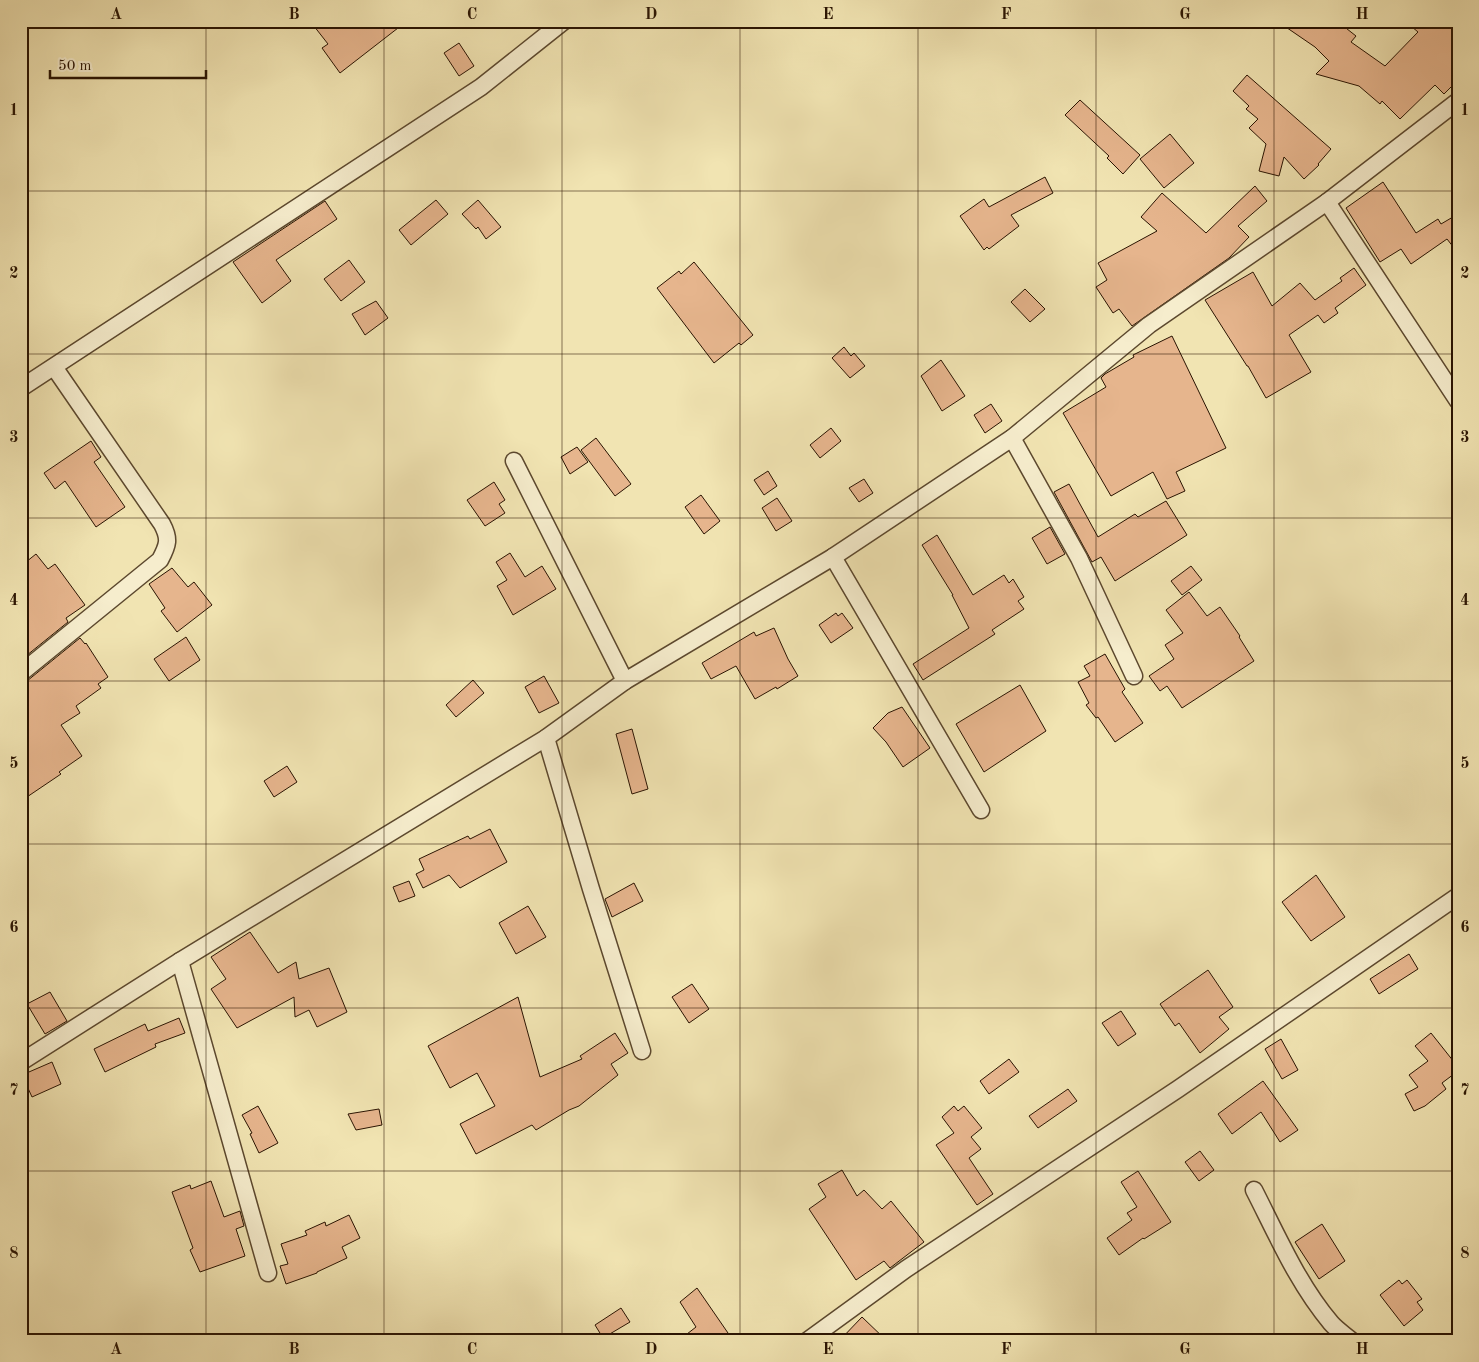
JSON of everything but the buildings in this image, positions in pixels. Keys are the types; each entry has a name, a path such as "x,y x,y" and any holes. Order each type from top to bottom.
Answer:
{"street":[{"path":"21,388 481,87 564,21"},
{"path":"21,1062 180,961 546,738 625,681 833,557 1012,438 1149,325 1327,202 1458,101"},
{"path":"1327,202 1458,402"},
{"path":"21,673 160,560 167,548 167,535 162,524 54,367"},
{"path":"1012,438 1079,558 1134,676"},
{"path":"514,462 625,681"},
{"path":"833,557 981,810"},
{"path":"546,738 590,889 642,1051"},
{"path":"807,1341 906,1269 1178,1089 1458,896"},
{"path":"180,961 268,1273"},
{"path":"1254,1190 1293,1267 1312,1297 1332,1324 1352,1341"}]}
